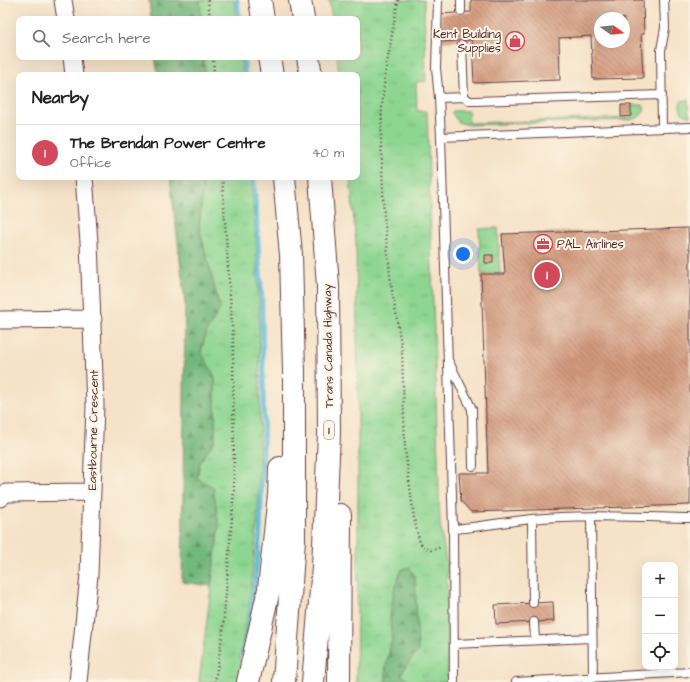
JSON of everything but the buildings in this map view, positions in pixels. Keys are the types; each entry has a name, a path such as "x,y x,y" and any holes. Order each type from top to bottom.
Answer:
{"highway":[{"path":"260,0 263,16"},
{"path":"300,0 303,16"},
{"path":"270,60 272,72"},
{"path":"308,60 310,72"},
{"path":"284,180 291,255 294,372 294,540 284,682"},
{"name":"Trans Canada Highway","path":"313,682 323,567 330,434 328,286 320,180"},
{"path":"248,682 269,589 279,495 291,255"},
{"path":"328,286 340,474 340,682"}],"street":[{"path":"63,0 66,16"},
{"path":"72,60 74,72"},
{"name":"Eastbourne Crescent","path":"78,682 89,575 95,405 93,319 84,180"},
{"path":"0,320 93,319"},
{"path":"0,498 6,493 92,492"}],"lane":[{"path":"438,0 436,68 440,98 448,358 453,529 454,682"},
{"path":"461,0 461,11"},
{"path":"662,127 661,50 665,28 664,0"},
{"path":"462,45 464,97"},
{"path":"440,98 464,97 470,101 474,101 662,95"},
{"path":"441,137 690,127"},
{"path":"448,358 472,409 473,466"},
{"path":"453,529 472,528 532,519 591,517 690,518"},
{"path":"591,517 593,678"},
{"path":"532,519 533,603"},
{"path":"534,622 534,640"},
{"path":"454,644 592,638"},
{"path":"516,682 690,672"}],"path":[{"path":"208,0 210,16"},
{"path":"398,0 385,75 382,106 382,158 384,216 391,284 402,350 405,448 414,518 419,540 423,547 431,550 453,545"},
{"path":"213,60 214,72"},
{"path":"215,682 223,630 234,490 233,340 222,180"}],"green space":[{"path":"149,0 200,0 201,16 151,16"},
{"path":"200,0 234,0 237,16 201,16"},
{"path":"329,0 424,0 426,81 416,82 417,111 427,111 440,524 447,566 448,682 410,682 401,675 405,667 418,651 390,618 392,640 386,667 386,682 356,682 358,396 356,245 350,180 360,180 360,72 339,72 337,60 360,60 360,16 332,16"},
{"path":"156,60 204,60 205,72 158,72"},
{"path":"204,60 241,60 242,72 205,72"},
{"path":"688,100 690,117 682,113 680,106 681,101"},
{"path":"631,105 642,105 645,107 640,116 636,119 630,120 469,125 458,122 452,113 453,111 468,111 469,123 631,118"},
{"path":"170,180 204,180 199,227 220,309 207,330 201,352 215,377 215,440 200,462 197,478 213,487 219,525 211,586 182,582 185,303"},
{"path":"204,180 251,180 259,301 259,488 250,599 240,657 243,673 240,682 199,682 219,525 197,478 200,462 215,440 215,377 201,352 207,330 220,309 199,227"},
{"path":"498,228 500,274 481,274 479,229"},
{"path":"409,567 415,576 418,651 405,667 401,675 410,682 386,682 386,667 392,640 390,618 394,591 401,570"}],"waterway":[{"path":"237,0 240,16"},
{"path":"244,60 245,72"},
{"path":"243,654 253,599 260,535 264,421 262,298 254,180"}],"place":[{"name":"Kent Building Supplies","path":"515,41"},
{"name":"PAL Airlines","path":"543,244"},
{"name":"The Brendan Power Centre","path":"547,275"}]}
